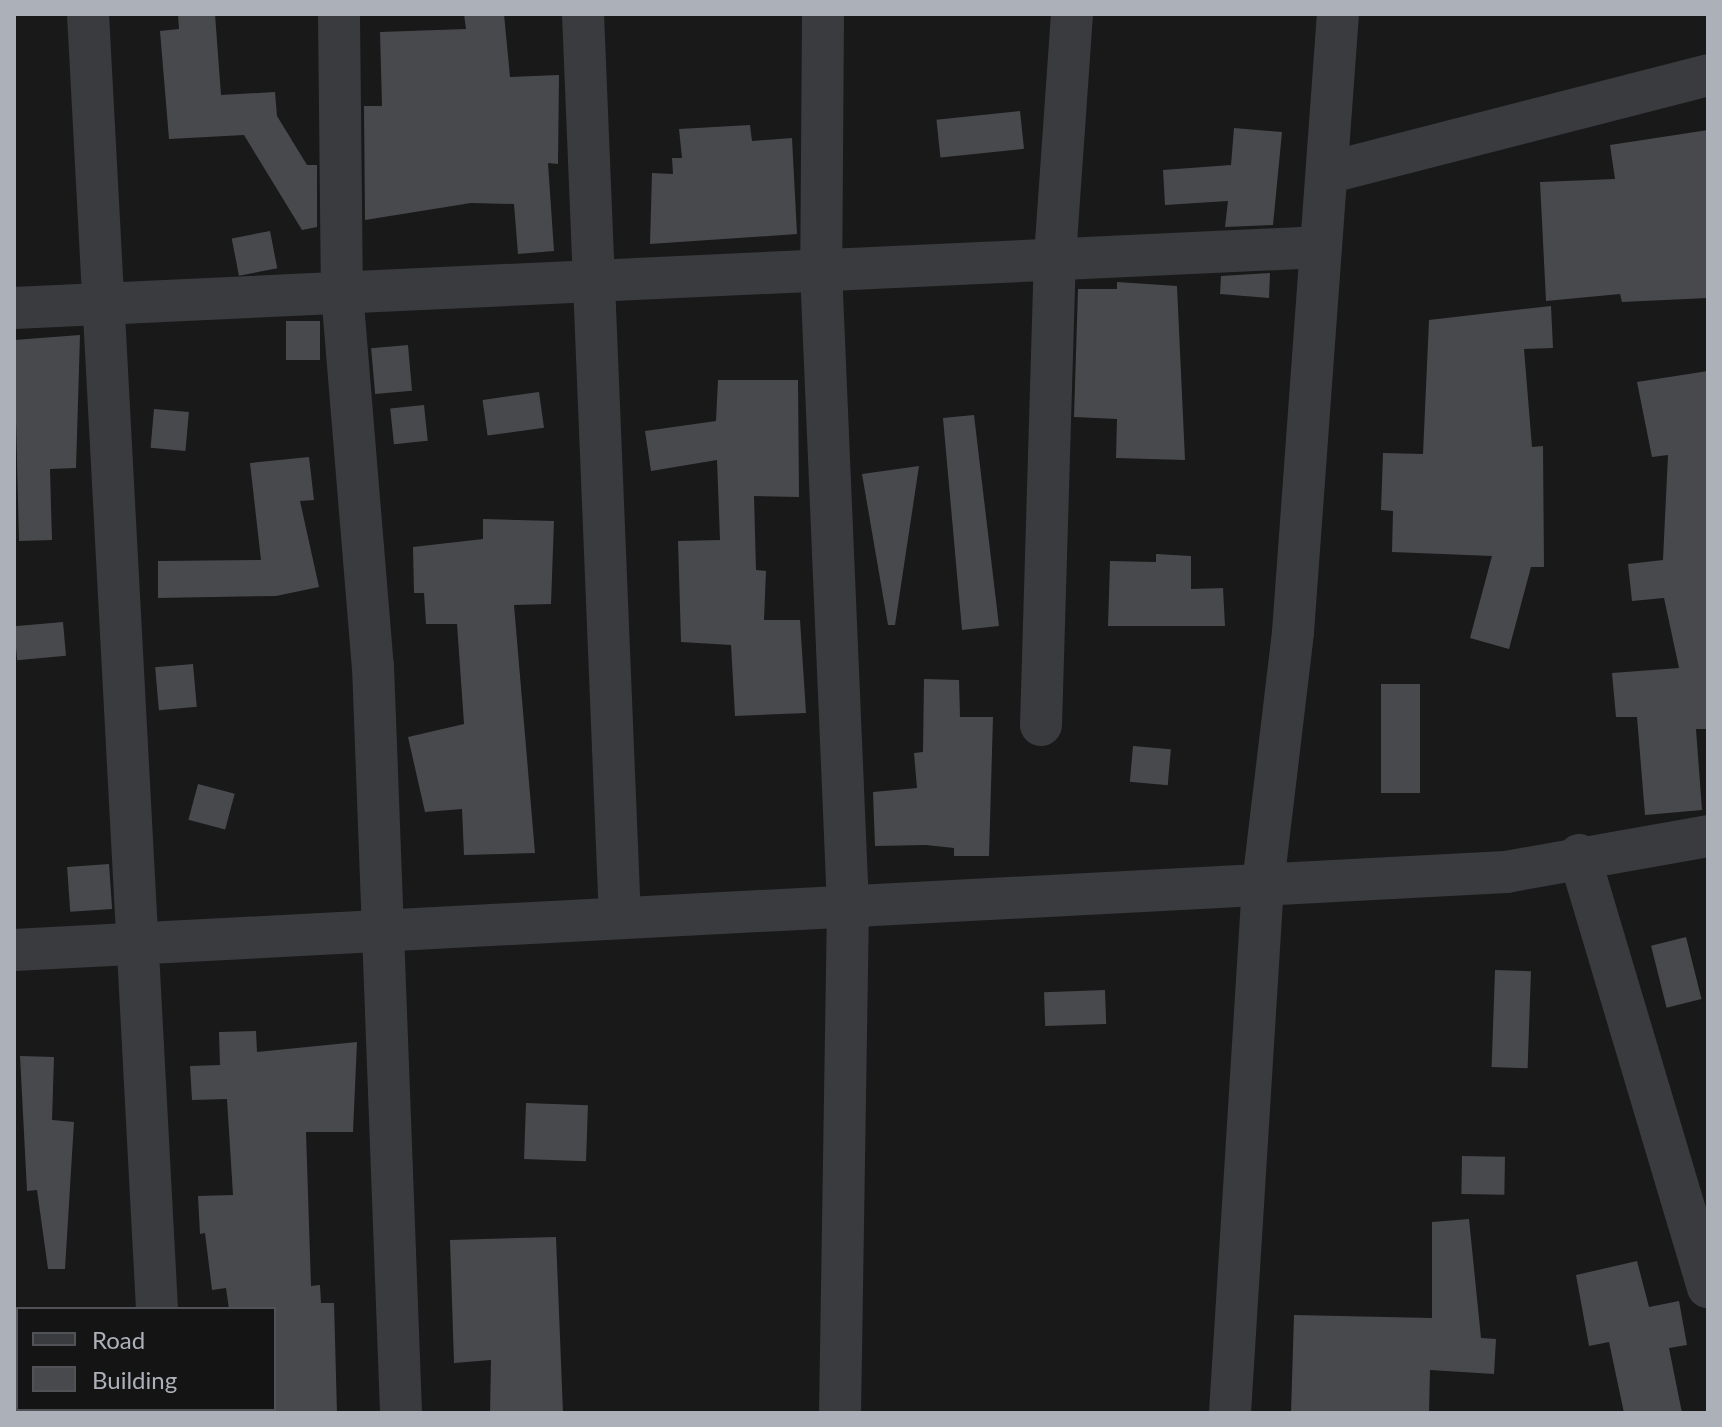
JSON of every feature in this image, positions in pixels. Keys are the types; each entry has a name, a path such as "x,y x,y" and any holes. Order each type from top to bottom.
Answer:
{"street":[{"path":"88,14 135,944 157,1307"},
{"path":"339,14 342,292 373,666 380,931 401,1413"},
{"path":"583,14 591,280 620,918"},
{"path":"823,14 821,270 848,906 840,1413"},
{"path":"1041,725 1055,257 1072,14"},
{"path":"1230,1413 1263,884 1293,632 1338,14"},
{"path":"1327,173 1708,75"},
{"path":"14,308 1055,257 1321,247"},
{"path":"14,950 1506,872 1579,855 1708,836"},
{"path":"1579,855 1708,1287"}],"building":[{"path":"178,14 215,14 221,95 275,92 277,116 307,165 317,165 317,227 302,230 244,135 169,139 160,31 179,29"},
{"path":"464,14 504,14 510,77 559,75 558,164 548,163 554,251 518,254 514,204 471,203 365,220 364,106 382,106 380,32 466,29"},
{"path":"1020,111 1024,149 940,158 936,120"},
{"path":"750,125 752,141 792,138 797,234 650,244 652,173 673,174 672,158 682,158 679,129"},
{"path":"1234,128 1282,132 1273,225 1225,227 1228,201 1165,205 1163,170 1231,165"},
{"path":"1708,130 1708,298 1622,302 1620,294 1546,301 1540,182 1615,179 1610,145"},
{"path":"270,231 277,268 239,276 232,238"},
{"path":"1270,273 1269,298 1220,294 1221,276"},
{"path":"1117,282 1177,286 1185,460 1116,458 1117,419 1074,417 1078,289 1117,289"},
{"path":"1551,306 1553,348 1524,349 1532,447 1543,446 1544,567 1531,567 1509,649 1470,638 1492,556 1392,552 1393,511 1381,510 1383,453 1423,454 1429,320"},
{"path":"286,321 320,321 320,360 286,360"},
{"path":"80,335 76,468 50,469 52,540 19,541 14,340"},
{"path":"408,345 412,391 375,394 371,348"},
{"path":"1708,371 1708,729 1696,729 1702,810 1645,815 1637,717 1616,717 1612,673 1679,668 1664,598 1632,601 1628,564 1663,560 1668,455 1652,457 1637,382"},
{"path":"718,380 798,380 799,497 754,496 756,570 766,571 764,620 800,620 806,713 735,716 731,645 681,642 678,541 720,540 717,460 651,471 645,431 716,421"},
{"path":"539,392 544,428 488,436 483,400"},
{"path":"424,405 428,441 394,444 390,409"},
{"path":"154,409 189,412 185,451 151,448"},
{"path":"974,415 999,626 962,630 943,418"},
{"path":"309,457 314,500 300,501 319,587 276,596 158,598 158,561 261,560 250,463"},
{"path":"919,466 895,625 888,625 862,474"},
{"path":"483,519 554,521 551,604 514,605 535,853 464,855 462,809 425,812 408,737 464,724 457,624 426,624 424,593 414,593 413,547 483,539"},
{"path":"1156,554 1191,556 1191,589 1223,588 1225,626 1108,626 1110,561 1156,562"},
{"path":"63,622 66,656 17,660 14,626"},
{"path":"193,664 197,707 159,710 155,667"},
{"path":"924,679 959,680 960,717 993,717 989,856 954,856 954,848 926,845 875,846 873,792 917,788 914,753 923,752"},
{"path":"1381,684 1420,684 1420,793 1381,793"},
{"path":"1133,746 1171,749 1168,785 1130,782"},
{"path":"198,784 235,794 225,830 188,820"},
{"path":"109,864 112,909 70,912 67,867"},
{"path":"1686,937 1701,999 1667,1008 1651,946"},
{"path":"1495,970 1531,971 1528,1068 1492,1067"},
{"path":"1105,990 1106,1024 1045,1026 1044,992"},
{"path":"256,1031 257,1052 357,1042 353,1132 306,1132 311,1286 320,1285 321,1303 334,1303 337,1413 274,1413 276,1307 229,1307 226,1288 212,1290 205,1233 200,1234 198,1196 233,1195 227,1099 192,1100 190,1066 220,1065 219,1032"},
{"path":"20,1056 54,1057 52,1120 74,1122 65,1269 48,1269 37,1190 27,1191"},
{"path":"526,1103 588,1105 586,1161 524,1159"},
{"path":"1462,1156 1505,1157 1504,1195 1461,1194"},
{"path":"1469,1219 1481,1338 1496,1339 1494,1374 1430,1370 1429,1413 1291,1413 1294,1315 1432,1318 1432,1222"},
{"path":"556,1237 563,1413 490,1413 491,1360 454,1363 450,1240"},
{"path":"1637,1261 1649,1307 1679,1301 1687,1345 1669,1348 1682,1413 1624,1413 1609,1342 1589,1346 1576,1275"}]}
